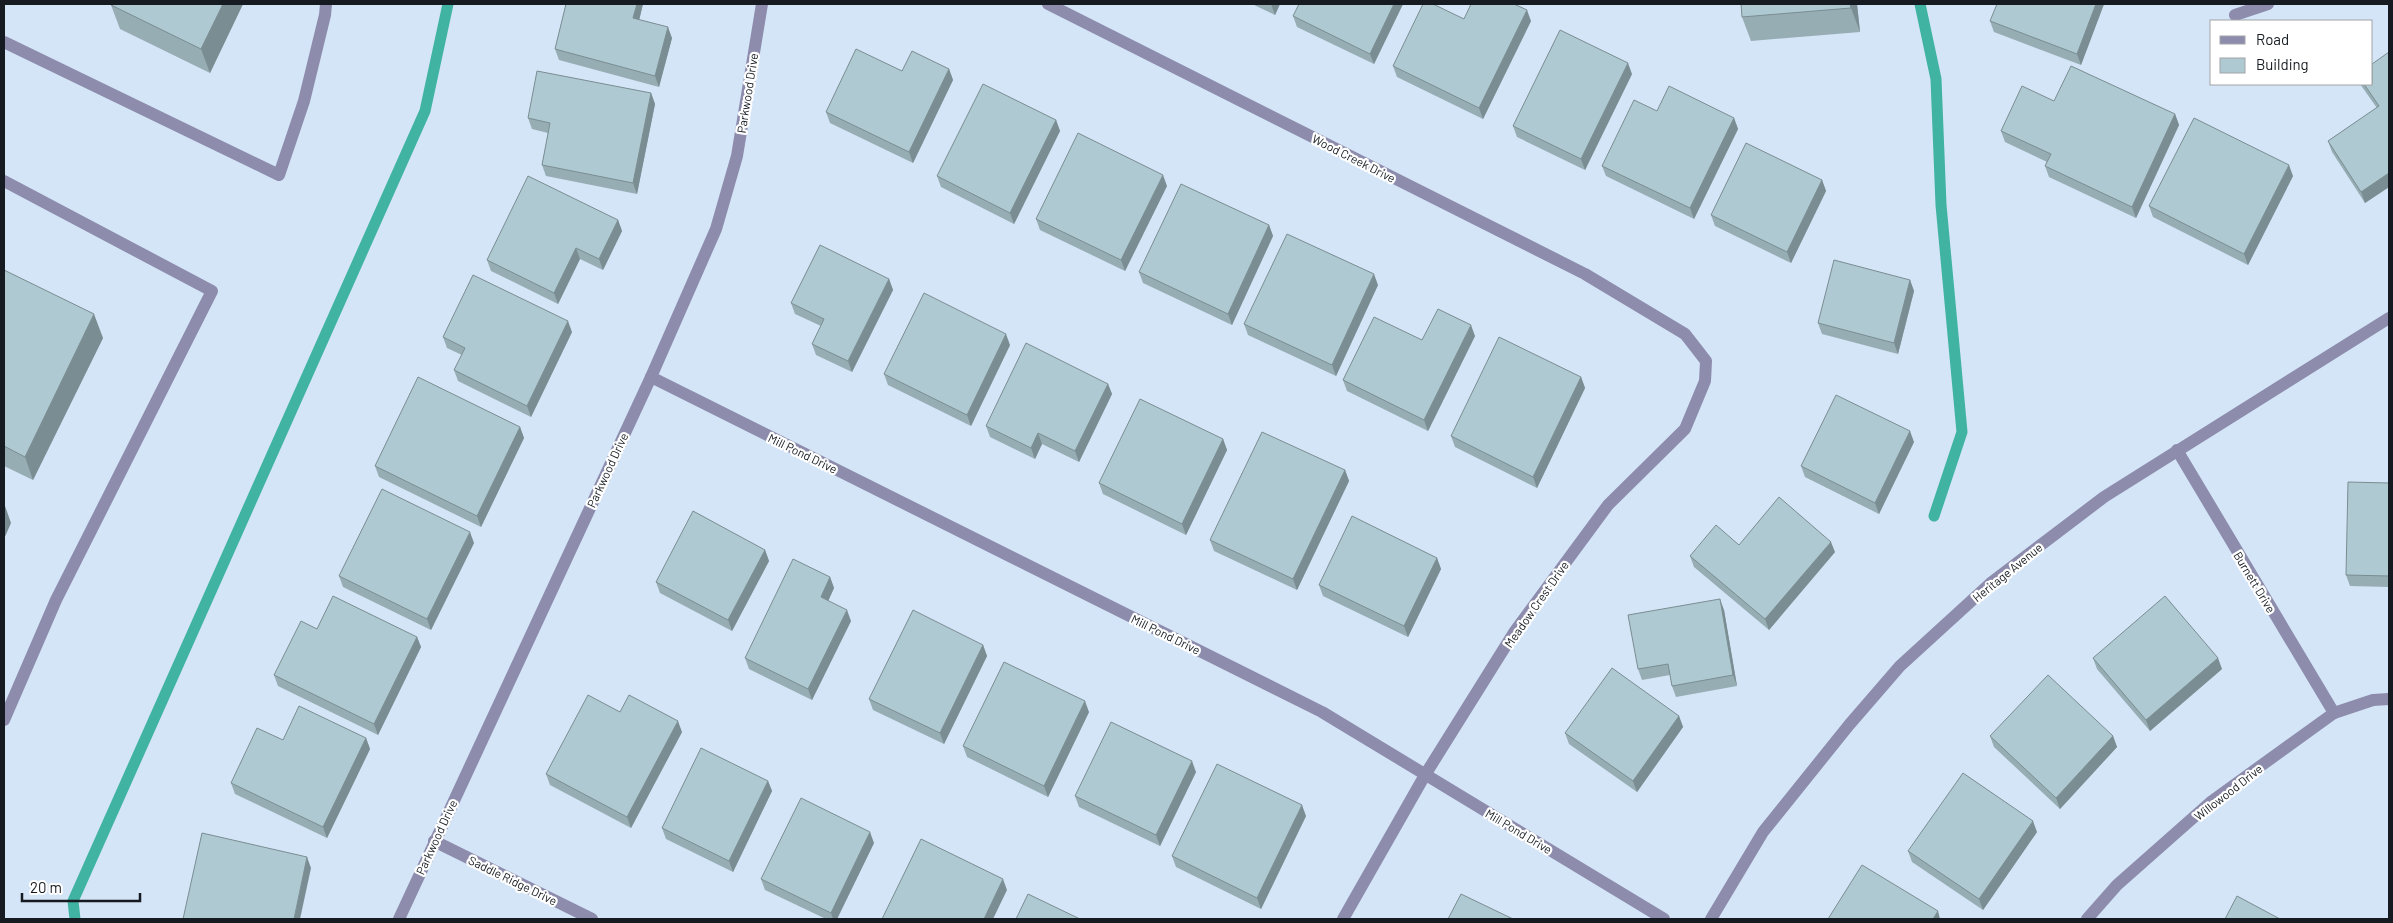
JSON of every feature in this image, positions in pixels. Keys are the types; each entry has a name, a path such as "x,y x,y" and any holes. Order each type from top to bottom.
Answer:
{"street":[{"path":"4,42 279,175 304,101 326,4"},
{"name":"Parkwood Drive","path":"399,919 651,377 716,229 737,156 762,4"},
{"name":"Wood Creek Drive","path":"1048,4 1585,274 1657,317"},
{"path":"2235,15 2268,4"},
{"path":"4,181 212,291 56,600 4,720"},
{"name":"Meadow Crest Drive","path":"1343,919 1425,775 1515,631 1608,505 1685,429 1704,381 1706,361 1685,334 1657,317"},
{"name":"Heritage Avenue","path":"1712,919 1763,832 1900,666 1992,582 2104,497 2389,318"},
{"name":"Mill Pond Drive","path":"651,377 1322,712 1664,919"},
{"name":"Burnett Drive","path":"2177,450 2334,713"},
{"name":"Willowood Drive","path":"2088,919 2117,885 2212,801 2334,713 2373,700 2389,699"},
{"name":"Saddle Ridge Drive","path":"434,841 592,919"}],"building":[{"path":"111,4 223,4 201,49"},
{"path":"566,4 637,4 633,18 668,27 655,76 555,49"},
{"path":"1299,4 1394,4 1370,54 1293,16"},
{"path":"1423,4 1433,4 1464,19 1471,4 1514,4 1527,10 1479,108 1393,66"},
{"path":"1741,4 1850,4 1851,8 1742,17"},
{"path":"1997,4 2096,4 2077,54 1990,21"},
{"path":"1560,30 1628,63 1581,159 1513,126"},
{"path":"856,49 902,71 912,51 949,69 909,152 826,112"},
{"path":"2389,52 2389,173 2361,192 2328,141 2379,106 2365,85 2373,85 2373,63"},
{"path":"2071,66 2175,114 2132,207 2045,166 2051,154 2001,131 2022,86 2054,101"},
{"path":"537,71 651,93 633,183 542,165 550,123 528,118"},
{"path":"983,84 1056,120 1010,213 937,176"},
{"path":"1669,86 1734,118 1690,208 1602,166 1634,100 1657,111"},
{"path":"2194,118 2289,165 2244,254 2149,206"},
{"path":"1078,133 1163,175 1121,260 1036,219"},
{"path":"1746,143 1822,180 1787,252 1711,215"},
{"path":"528,176 618,220 599,259 576,248 554,293 487,260"},
{"path":"1181,184 1269,225 1228,314 1139,272"},
{"path":"1287,234 1374,274 1332,365 1244,324"},
{"path":"820,245 889,279 848,361 812,344 824,319 791,303"},
{"path":"1834,260 1910,280 1894,343 1818,323"},
{"path":"4,270 94,314 25,457 4,446"},
{"path":"473,275 568,321 527,406 454,370 465,348 443,337"},
{"path":"924,293 1006,334 967,415 884,374"},
{"path":"1438,309 1471,325 1424,420 1343,380 1374,317 1422,340"},
{"path":"1499,337 1581,377 1533,477 1451,436"},
{"path":"1026,343 1108,384 1075,451 1038,433 1031,448 986,426"},
{"path":"418,377 520,427 477,516 375,466"},
{"path":"1836,395 1910,431 1875,503 1801,466"},
{"path":"1140,399 1223,439 1182,524 1099,483"},
{"path":"1262,432 1345,470 1293,579 1210,540"},
{"path":"2348,482 2389,483 2389,576 2346,575"},
{"path":"382,489 470,532 427,619 339,576"},
{"path":"1779,497 1831,542 1765,619 1690,556 1716,525 1739,545"},
{"path":"693,511 765,550 728,620 656,582"},
{"path":"1352,516 1437,558 1404,626 1319,585"},
{"path":"793,559 830,577 821,597 847,610 808,689 745,658"},
{"path":"333,596 417,637 374,724 274,675 301,621 317,629"},
{"path":"2165,596 2218,658 2146,720 2093,658"},
{"path":"1720,599 1733,675 1672,686 1668,664 1638,669 1628,615"},
{"path":"913,610 983,645 940,733 869,699"},
{"path":"1004,662 1085,701 1044,786 963,746"},
{"path":"1612,668 1679,716 1633,781 1565,733"},
{"path":"2048,675 2113,736 2056,798 1990,736"},
{"path":"588,695 620,712 629,695 678,721 627,817 546,774"},
{"path":"299,706 366,738 323,827 231,783 257,728 283,740"},
{"path":"1111,722 1192,761 1156,835 1075,796"},
{"path":"701,748 768,781 729,861 662,828"},
{"path":"1217,764 1302,805 1257,898 1172,856"},
{"path":"1963,773 2033,821 1979,899 1908,851"},
{"path":"801,798 870,832 831,913 761,879"},
{"path":"202,833 307,857 294,919 183,919"},
{"path":"921,839 1003,879 984,919 882,919"},
{"path":"1862,865 1938,911 1933,919 1828,919"},
{"path":"1028,894 1080,919 1016,919"},
{"path":"1461,894 1513,919 1448,919"},
{"path":"2237,896 2280,919 2225,919"}],"waterway":[{"path":"75,919 73,901 425,111 448,4"},
{"path":"1920,4 1936,79 1941,205 1962,432 1934,516"}]}
